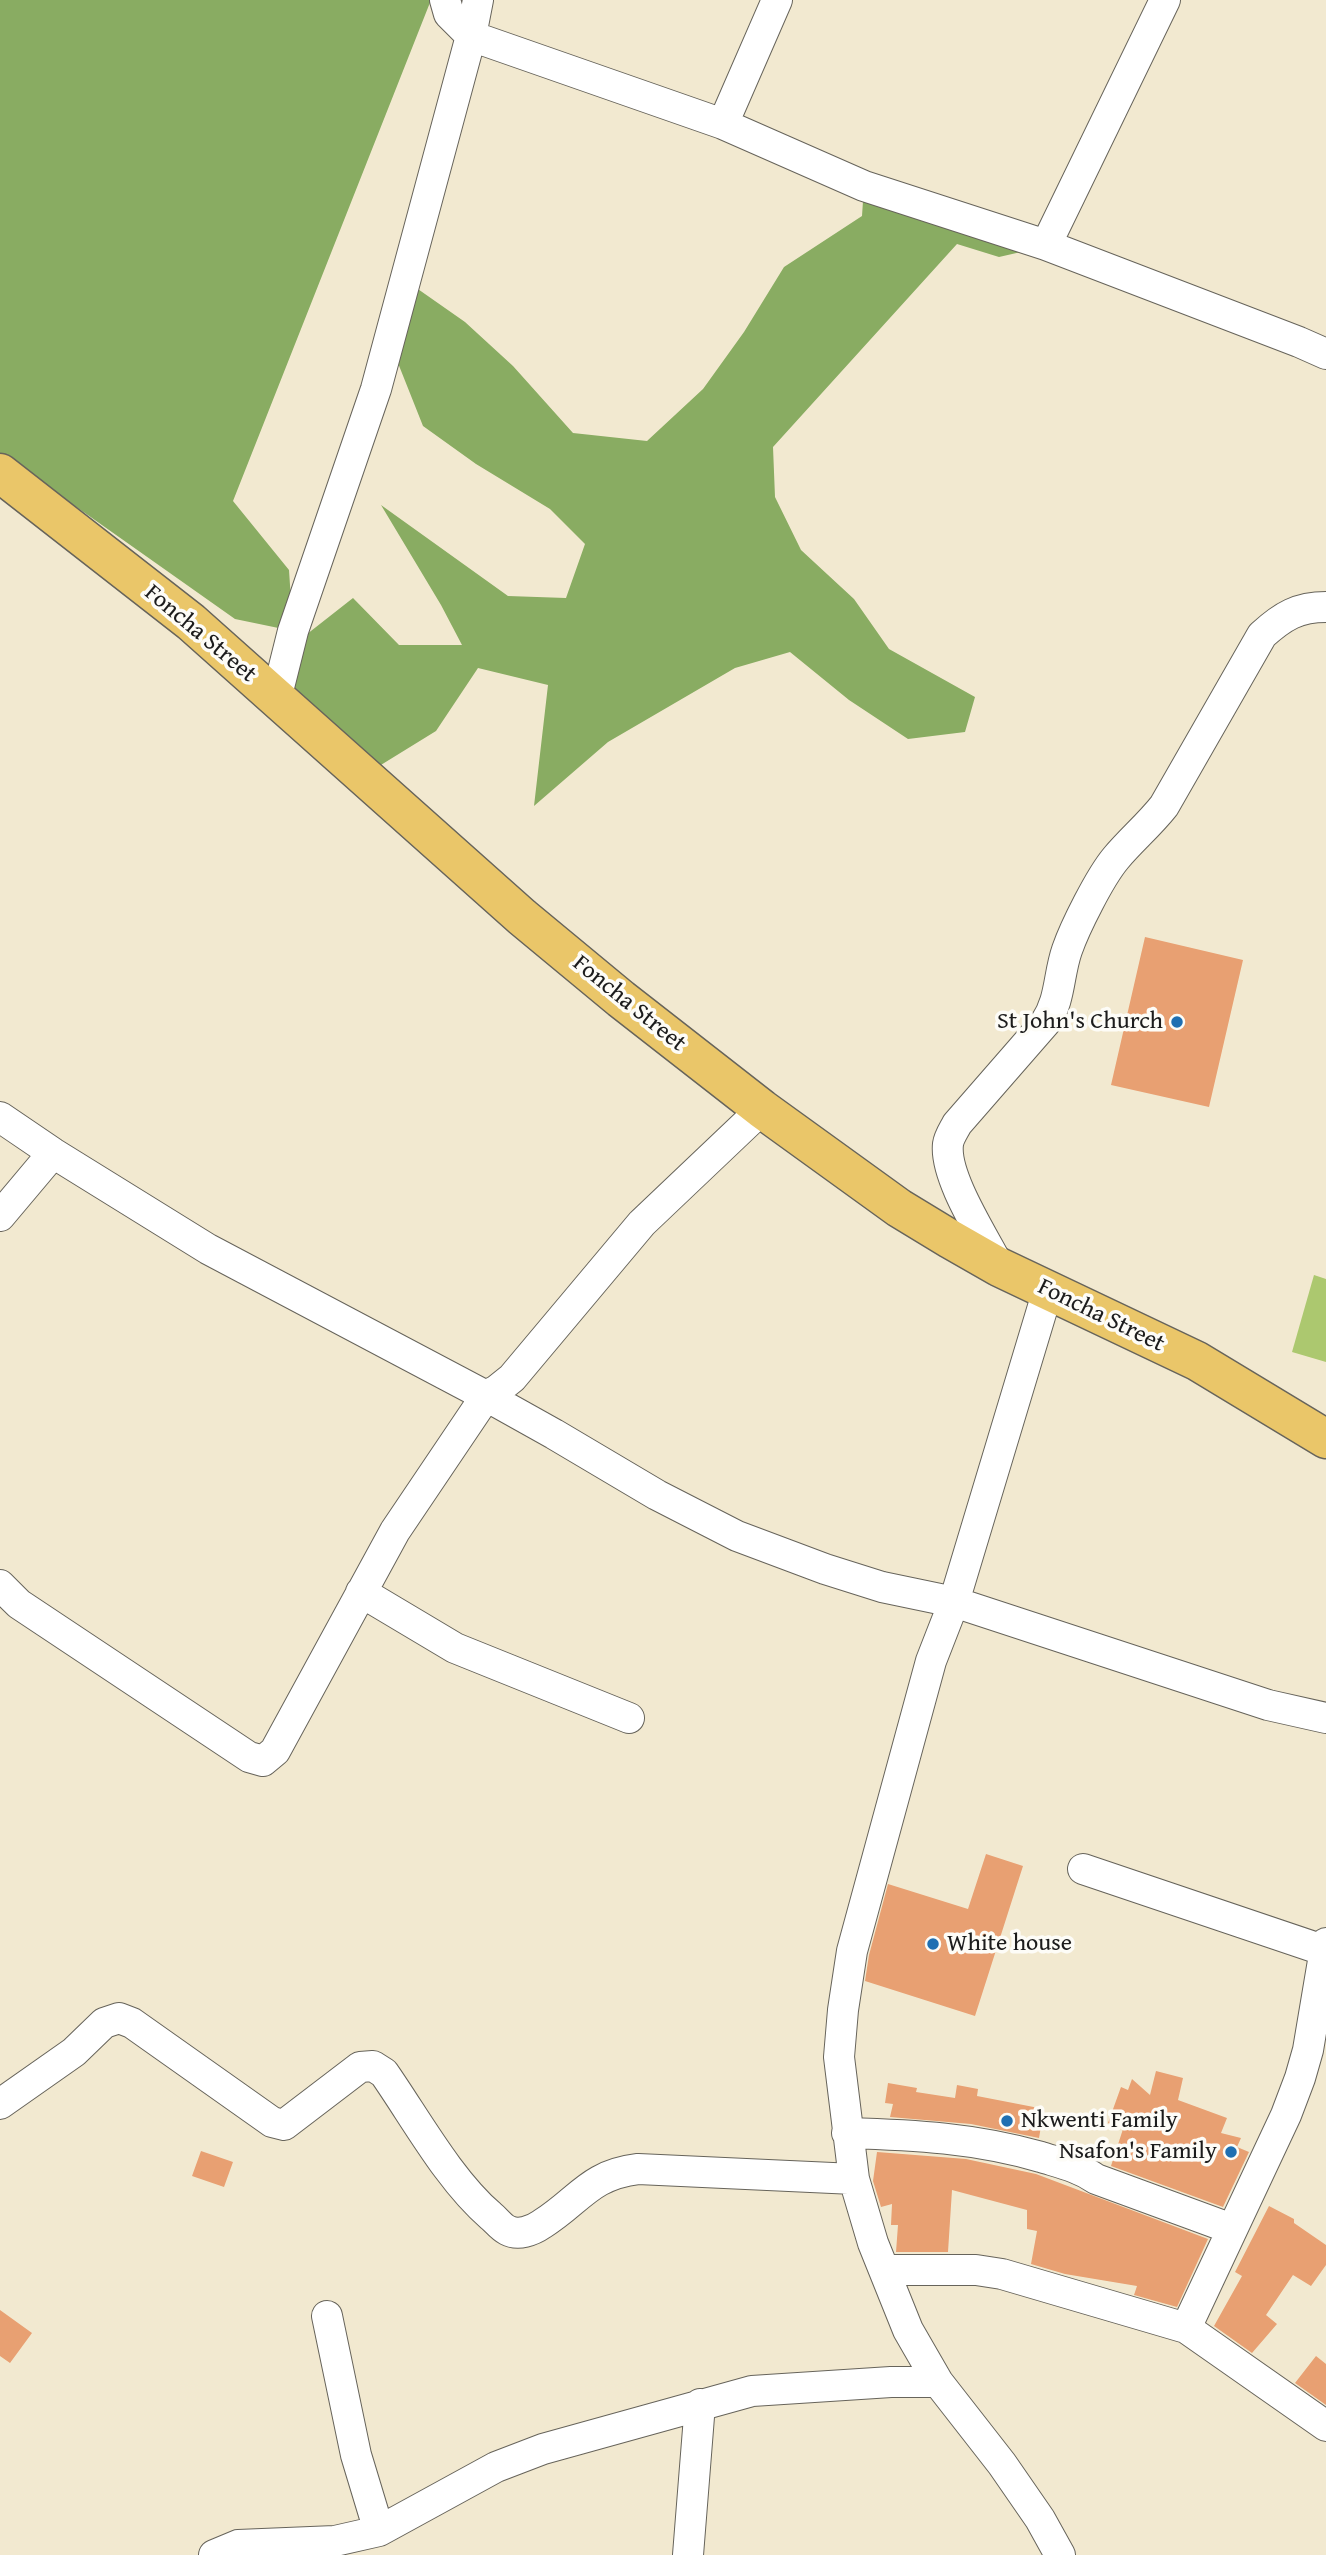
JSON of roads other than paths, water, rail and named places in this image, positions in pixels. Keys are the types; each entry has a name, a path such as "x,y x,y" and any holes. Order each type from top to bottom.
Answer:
{"main road":[{"name":"Foncha Street","path":"0,473 191,622 522,917 762,1110 899,1208 999,1267 1197,1361 1326,1439"}],"street":[{"path":"446,0 449,14 471,36 723,124 864,186 1046,245 1326,354"},
{"path":"276,699 293,631 376,389 471,36 478,0"},
{"path":"723,124 777,0"},
{"path":"1046,245 1165,0"},
{"path":"999,1267 954,1180 948,1143 957,1124 1055,1009 1067,950 1101,880 1116,858 1164,806 1262,635 1283,616 1313,607 1326,607"},
{"path":"0,1585 19,1604 249,1757 263,1761 275,1751 395,1531 486,1396 512,1378 642,1223 762,1110"},
{"path":"0,1117 208,1249 486,1396 657,1495 737,1536 870,1583 954,1602 1268,1705 1326,1718"},
{"path":"0,1216 53,1153"},
{"path":"1048,1290 954,1602 931,1661 852,1951 839,2057 854,2179 884,2270 908,2330 938,2382 1002,2464 1040,2519 1060,2555"},
{"path":"361,1592 454,1648 629,1718"},
{"path":"1083,1869 1325,1949 1308,2050 1300,2078 1286,2115 1186,2328"},
{"path":"0,2104 74,2052 104,2023 119,2018 132,2023 272,2122 285,2125 360,2067 373,2066 384,2073 462,2186 482,2209 507,2230 522,2233 541,2225 598,2180 617,2171 638,2169 854,2179"},
{"path":"847,2133 933,2136 968,2140 1022,2152 1083,2170 1096,2179 1232,2229"},
{"path":"884,2270 976,2270 1002,2274 1186,2328 1326,2426"},
{"path":"327,2316 356,2455 379,2531"},
{"path":"214,2555 238,2545 334,2541 379,2531 508,2462 543,2449 752,2391 791,2387 938,2382"},
{"path":"688,2555 700,2404"}],"place":[{"name":"St John's Church","path":"1177,1022"},
{"name":"White house","path":"933,1944"},
{"name":"Nkwenti Family","path":"1007,2121"},
{"name":"Nsafon's Family","path":"1231,2152"}]}
